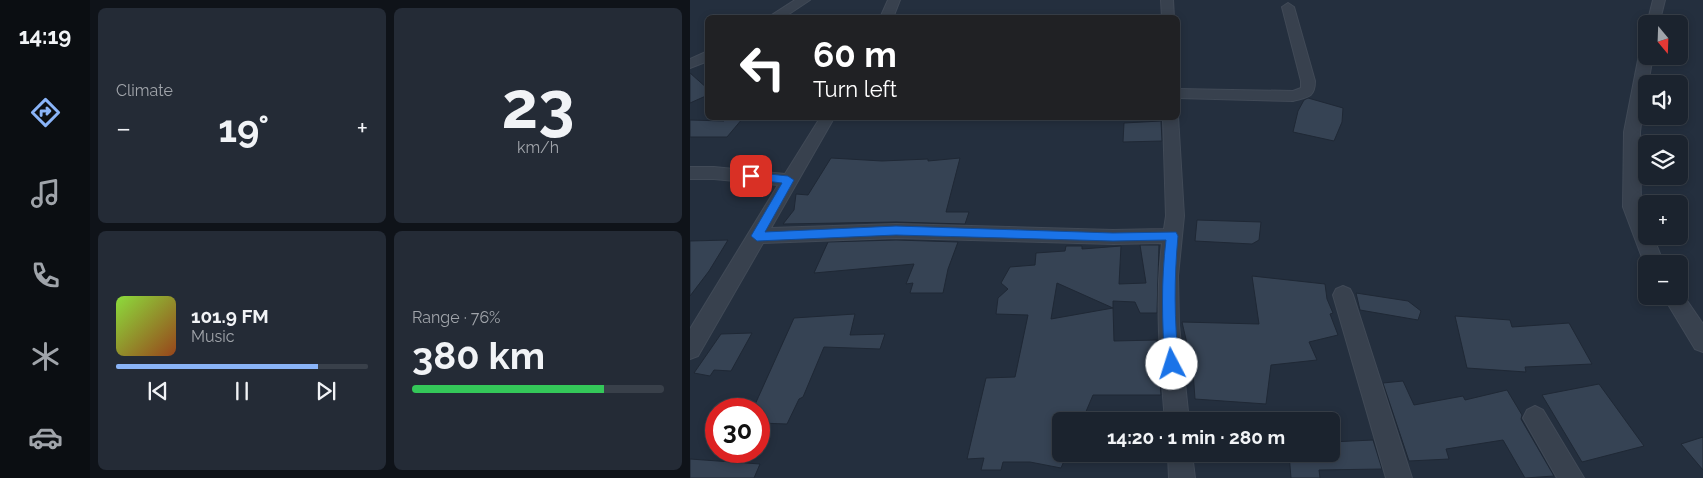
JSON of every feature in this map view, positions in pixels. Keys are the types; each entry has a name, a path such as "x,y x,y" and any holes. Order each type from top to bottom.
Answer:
{"street":[{"path":"779,15 804,0"},
{"path":"887,15 894,0"},
{"path":"1167,0 1168,15"},
{"path":"1655,15 1659,0"},
{"path":"1180,94 1293,96 1308,90 1308,81 1288,7"},
{"path":"690,64 705,56"},
{"path":"1644,65 1632,132 1632,207 1651,255"},
{"path":"690,349 788,180 826,120"},
{"path":"1171,120 1175,216 1168,276 1168,325 1176,412"},
{"path":"690,173 714,173 788,180"},
{"path":"757,236 896,231 1113,237 1172,236"},
{"path":"1343,295 1399,478"},
{"path":"1681,305 1695,319 1703,342"},
{"path":"1535,418 1571,478"},
{"path":"1181,462 1182,478"}],"building":[{"path":"690,73 705,86 705,96 690,103"},
{"path":"1308,98 1343,108 1342,122 1334,141 1293,132 1298,111 1304,100"},
{"path":"690,120 741,120 727,137 690,137"},
{"path":"1161,121 1162,141 1123,142 1124,123"},
{"path":"831,158 882,161 928,159 928,161 960,158 946,212 969,212 965,224 896,222 783,224 794,210 796,194 808,195"},
{"path":"1197,220 1261,222 1259,240 1252,244 1195,241"},
{"path":"728,240 709,271 690,296 690,241"},
{"path":"896,240 958,242 948,269 943,293 910,293 913,283 906,284 914,264 814,273 828,242"},
{"path":"1140,245 1159,245 1157,313 1140,313 1135,302 1113,301 1114,341 1157,340 1161,395 1093,395 1086,412 1052,412 1052,462 1064,462 1061,468 1030,462 1003,462 1001,470 981,470 984,458 967,459 986,378 1015,377 1028,315 996,314 998,298 1008,289 1001,283 1010,267 1035,265 1036,253 1065,251 1066,246 1082,246 1082,249 1121,246 1119,284 1146,283","holes":["1057,283 1113,308 1051,319"]},
{"path":"1252,276 1325,284 1327,299 1333,313 1330,314 1338,335 1309,342 1317,360 1271,365 1266,404 1195,399 1192,357 1187,357 1188,348 1182,322 1259,324"},
{"path":"1356,293 1408,301 1421,311 1418,320 1360,310"},
{"path":"855,314 850,335 885,334 880,349 824,347 803,397 799,399 787,424 770,423 770,398 758,398 794,318"},
{"path":"1455,316 1510,320 1512,327 1569,323 1592,364 1525,367 1526,372 1467,368"},
{"path":"752,333 731,371 714,370 710,376 694,373 721,334"},
{"path":"1403,381 1414,405 1463,396 1465,400 1507,390 1522,415 1521,419 1554,476 1525,478 1503,440 1446,449 1449,459 1409,461 1383,383"},
{"path":"1599,384 1644,446 1582,462 1542,395"},
{"path":"1703,437 1703,470 1681,444"},
{"path":"1373,440 1382,469 1319,470 1320,478 1291,478 1290,462 1340,462 1340,442"},
{"path":"690,459 705,460 705,463 760,464 754,478 690,478"}],"route":[{"path":"751,176 788,180 757,236 896,231 1113,237 1172,236 1168,276 1168,325 1172,364"}]}
